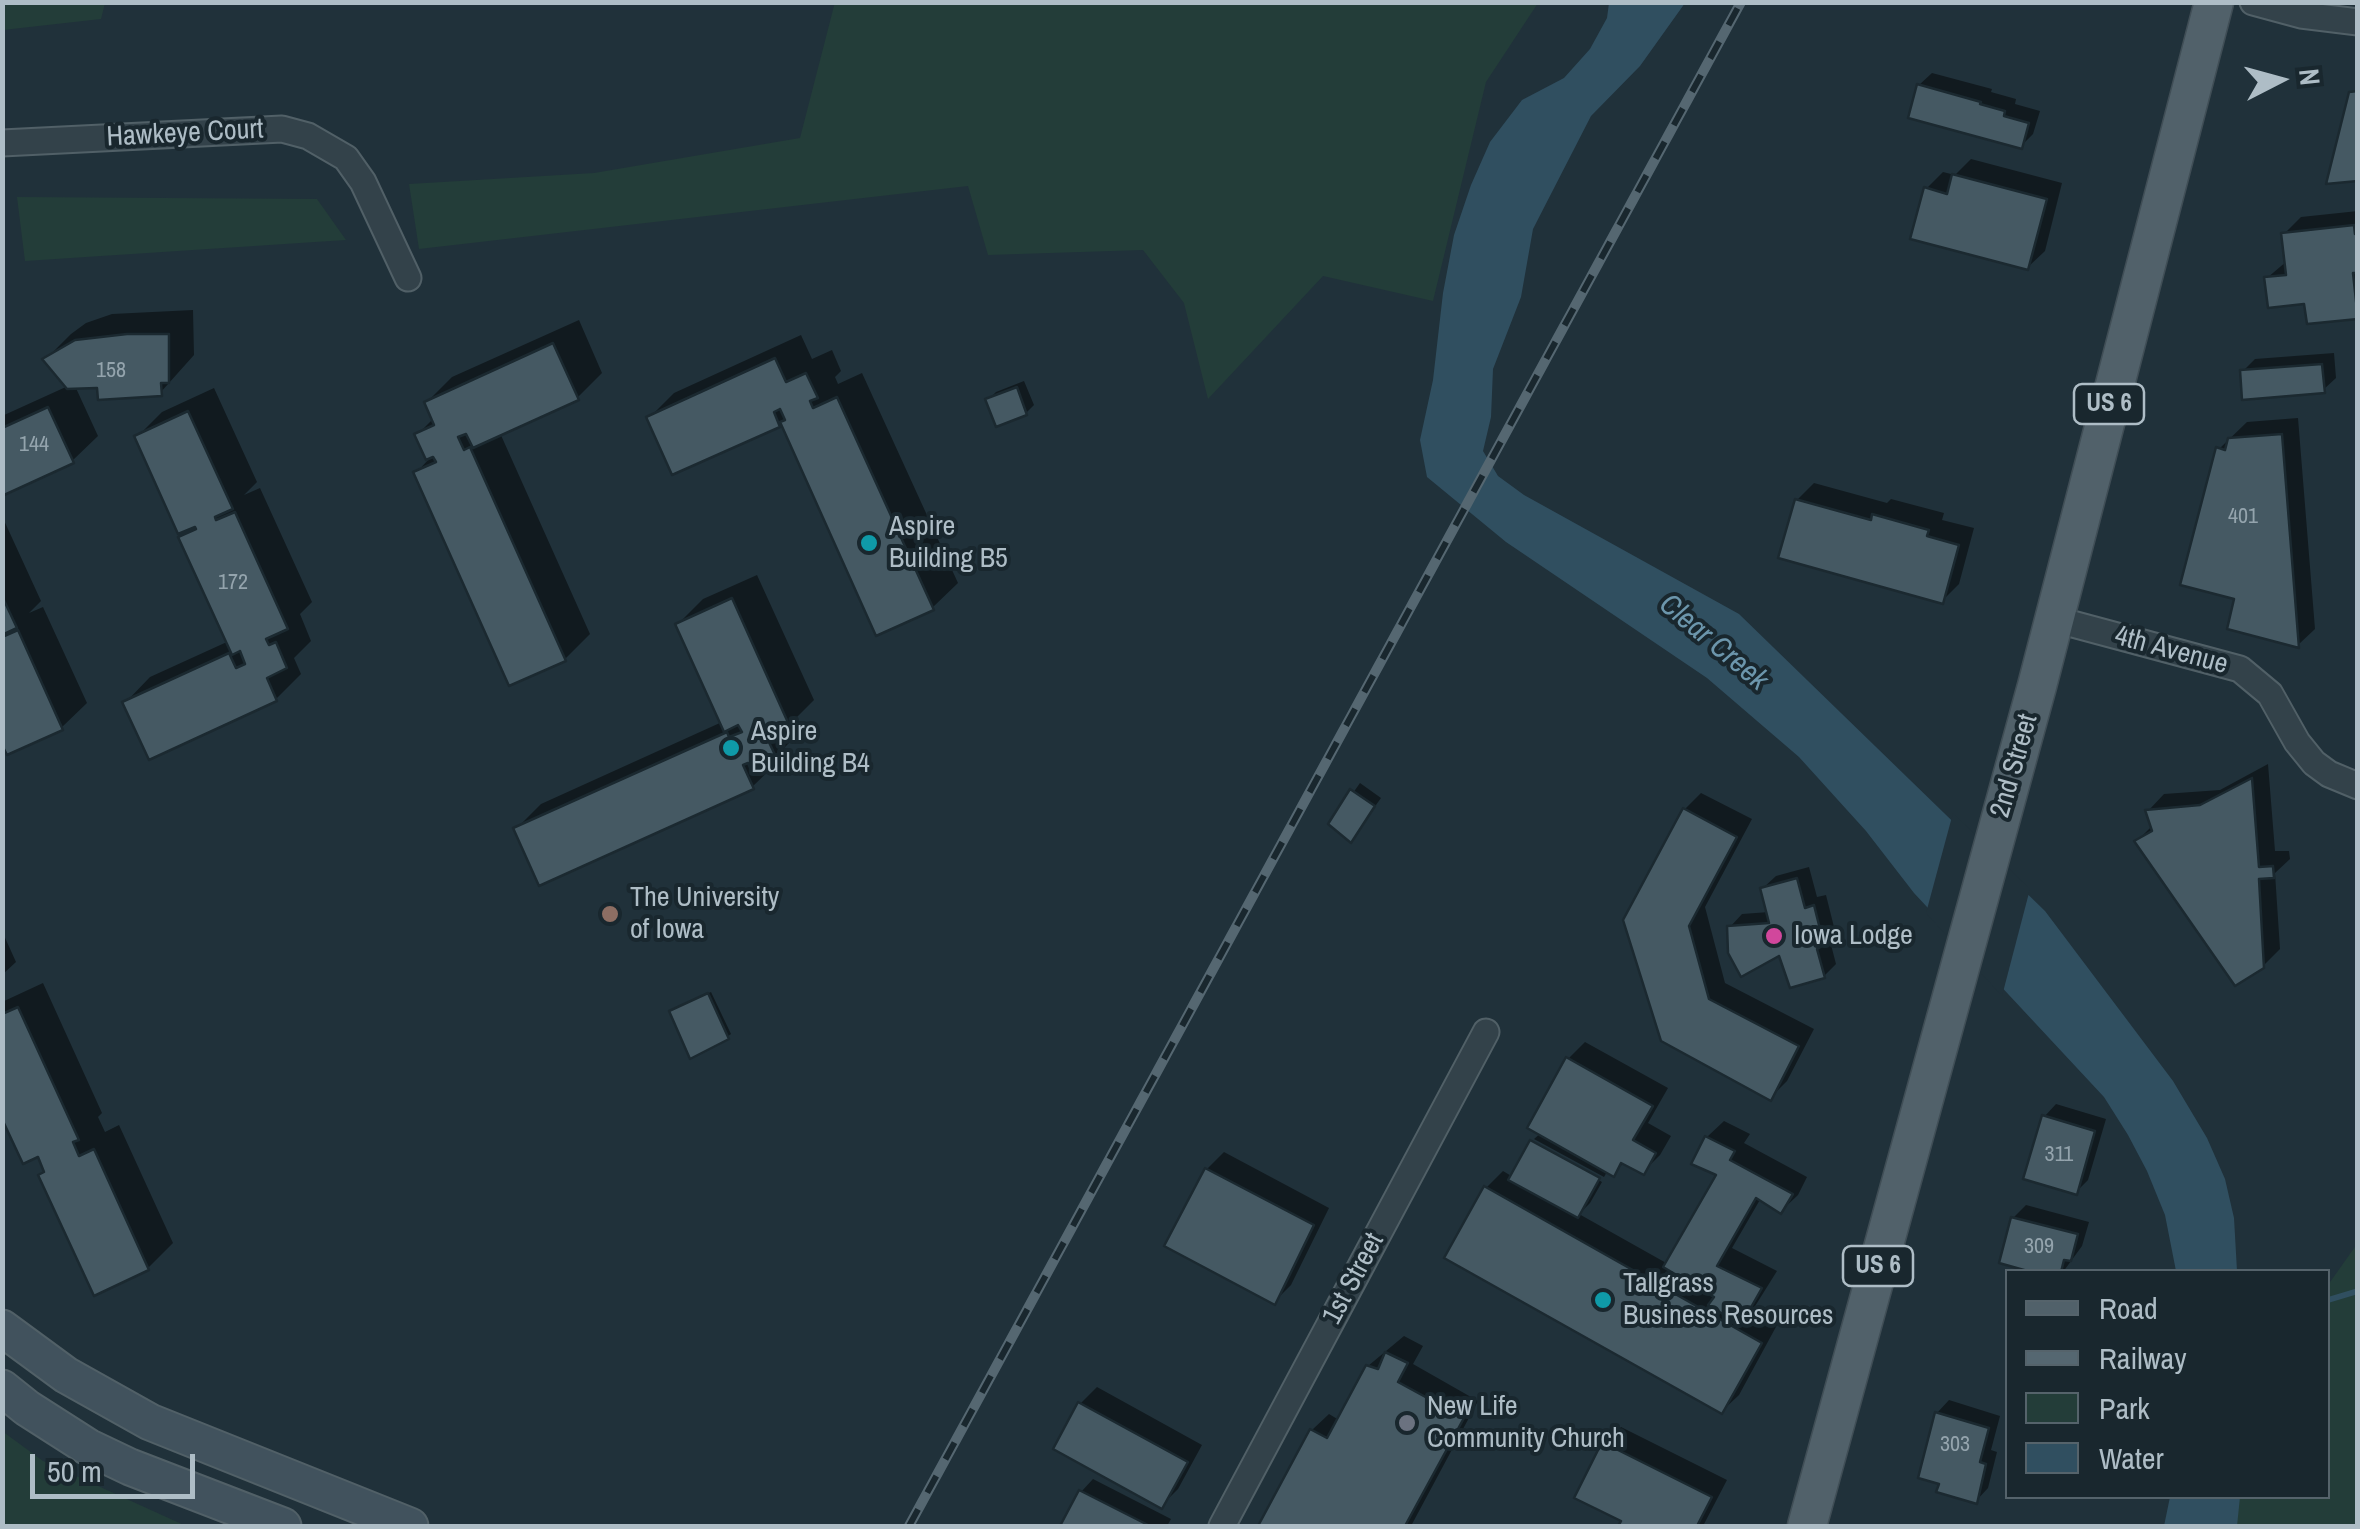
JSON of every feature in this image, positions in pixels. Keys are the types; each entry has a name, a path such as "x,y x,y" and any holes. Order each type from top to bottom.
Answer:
{"main road":[{"name":"2nd Street","path":"1807,1526 2054,619 2214,2"},
{"path":"2,1328 66,1376 150,1422 410,1526"},
{"path":"2,1388 88,1447 283,1526"}],"street":[{"path":"2253,2 2302,15 2358,22"},
{"name":"Hawkeye Court","path":"2,144 282,129 308,136 346,158 364,182 408,278"},
{"name":"4th Avenue","path":"2054,619 2240,669 2270,694 2297,742 2314,762 2329,774 2358,786"},
{"name":"1st Street","path":"1222,1526 1486,1032"}],"green space":[{"path":"835,2 1538,3 1486,82 1433,301 1323,276 1208,399 1184,303 1143,250 988,255 968,186 419,249 409,184 594,173 800,138"},
{"path":"2,3 105,3 101,19 3,30"},
{"path":"17,197 317,199 346,240 25,261"},
{"path":"2357,1244 2357,1526 2228,1526 2232,1499 2330,1499 2330,1282"},
{"path":"2,1431 43,1461 186,1526 3,1526"}],"water":[{"name":"Clear Creek","path":"1609,3 1685,3 1640,66 1591,116 1533,229 1521,297 1493,369 1491,417 1483,451 1498,476 1524,495 1739,614 2045,911 2173,1081 2207,1138 2225,1179 2234,1218 2237,1269 2176,1269 2165,1215 2147,1171 2104,1097 1914,893 1866,831 1799,757 1707,678 1506,542 1427,477 1420,440 1433,380 1454,235 1471,185 1490,142 1522,100 1564,78 1590,49 1607,18"},
{"path":"2170,1499 2240,1499 2237,1526 2164,1526"}],"pier":[{"path":"1953,813 2030,889 2002,996 1926,913"}],"building":[{"path":"1917,84 1981,102 2005,111 2004,116 2029,123 2022,149 1908,118"},
{"path":"2358,91 2358,181 2326,184 2349,92"},
{"path":"1952,174 2047,199 2028,270 1910,239 1924,187 1947,194"},
{"path":"2354,225 2358,234 2358,273 2353,273 2358,319 2307,324 2304,304 2268,308 2264,277 2286,275 2281,233"},
{"path":"169,334 169,383 161,383 162,396 98,400 97,388 67,389 42,359 75,340"},
{"path":"553,343 579,400 473,448 466,434 458,437 464,450 470,447 566,661 509,686 413,472 436,462 433,457 426,460 414,434 434,425 424,402"},
{"name":"Aspire Building B5","path":"775,358 786,382 806,373 818,398 810,401 813,408 837,397 934,610 876,636 780,422 785,420 780,409 774,412 780,427 672,475 646,417"},
{"path":"2322,364 2325,393 2242,400 2240,370"},
{"path":"1017,387 1027,415 996,427 985,399"},
{"path":"48,407 74,463 2,496 2,428"},
{"path":"188,411 233,509 215,517 216,520 235,512 288,629 266,639 269,645 276,642 287,668 267,678 277,701 149,760 122,702 229,653 236,668 245,664 240,651 232,655 178,537 196,529 178,534 134,436"},
{"path":"2282,434 2299,648 2227,629 2234,599 2180,585 2216,447 2225,450 2228,438"},
{"path":"1795,499 1871,520 1872,514 1929,530 1927,536 1959,545 1943,604 1778,558"},
{"path":"2,596 17,628 2,635"},
{"name":"Aspire Building B4","path":"732,598 790,727 767,738 777,759 751,770 748,763 743,765 754,789 539,886 513,828 727,732 729,737 742,732 738,725 724,732 675,624"},
{"path":"18,630 63,730 7,755 2,745 2,637"},
{"path":"2252,778 2259,867 2273,866 2274,878 2259,879 2264,968 2235,986 2134,841 2152,831 2145,810 2200,805"},
{"path":"1350,789 1375,806 1351,843 1328,824"},
{"path":"1683,808 1737,837 1689,926 1709,999 1799,1046 1771,1101 1661,1041 1623,920"},
{"name":"Iowa Lodge","path":"1797,878 1805,908 1814,905 1824,945 1817,949 1825,978 1790,988 1779,956 1741,977 1728,953 1727,926 1769,923 1760,888"},
{"path":"708,993 729,1039 690,1059 669,1011"},
{"path":"18,1007 79,1140 73,1142 79,1156 94,1149 149,1270 94,1296 38,1175 44,1172 38,1157 23,1164 2,1119 2,1014"},
{"path":"1566,1057 1653,1106 1633,1140 1656,1153 1644,1175 1621,1163 1614,1177 1527,1128"},
{"path":"2042,1115 2095,1131 2077,1195 2023,1179"},
{"path":"1705,1136 1735,1151 1730,1160 1793,1194 1781,1214 1756,1198 1717,1266 1762,1288 1741,1325 1708,1305 1714,1297 1663,1267 1716,1175 1691,1164"},
{"path":"1530,1140 1600,1178 1578,1218 1508,1180"},
{"path":"1205,1168 1314,1225 1275,1305 1164,1246"},
{"name":"Tallgrass Business Resources","path":"1484,1186 1762,1343 1722,1414 1444,1258"},
{"path":"2011,1217 2078,1234 2071,1261 2064,1260 2062,1269 2020,1269 1999,1263"},
{"path":"1385,1352 1408,1363 1398,1382 1464,1418 1405,1526 1258,1526 1310,1429 1327,1438 1366,1365 1378,1369"},
{"path":"1078,1402 1188,1462 1162,1509 1053,1449"},
{"path":"1935,1412 1989,1428 1980,1462 1986,1464 1977,1504 1936,1492 1939,1484 1918,1478"},
{"path":"1602,1442 1712,1497 1697,1526 1618,1526 1621,1521 1574,1498"},
{"path":"1079,1490 1150,1526 1060,1526"}],"waterway":[{"path":"2330,1299 2358,1291"}],"railway":[{"path":"909,1526 1741,2"}],"place":[{"name":"Aspire Building B5","path":"869,543"},
{"name":"Aspire Building B4","path":"731,748"},
{"name":"The University of Iowa","path":"610,914"},
{"name":"Iowa Lodge","path":"1774,936"},
{"name":"Tallgrass Business Resources","path":"1603,1300"},
{"name":"New Life Community Church","path":"1407,1423"}]}
